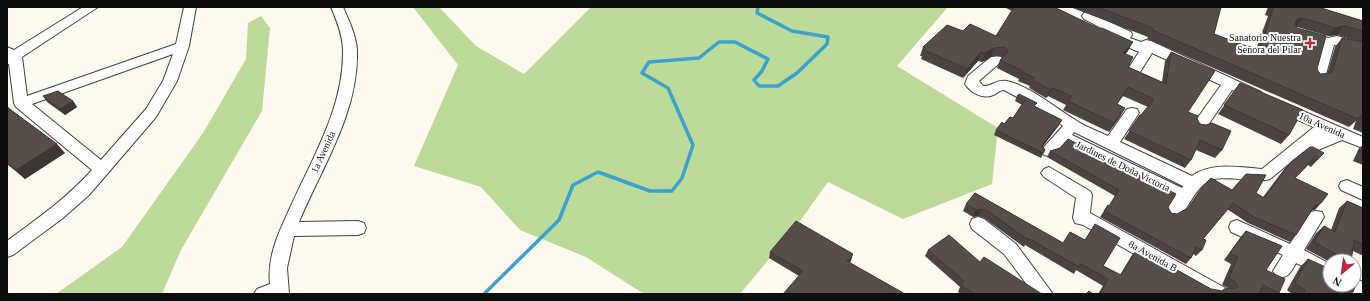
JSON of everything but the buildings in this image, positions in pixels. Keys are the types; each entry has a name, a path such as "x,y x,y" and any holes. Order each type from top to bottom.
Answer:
{"street":[{"path":"92,7 10,56 21,103 102,170"},
{"path":"7,250 57,213 83,191 150,113 170,81 182,46 186,20 190,7"},
{"name":"1a Avenida","path":"274,292 278,262 288,229 338,119 346,95 350,51 347,33 338,7"},
{"name":"10a Avenida","path":"1082,18 1363,143"},
{"path":"1296,32 1328,42 1337,40 1360,47"},
{"path":"1318,78 1328,42"},
{"path":"21,103 182,46"},
{"path":"1135,69 1148,48"},
{"name":"Jardines de Doña Victoria","path":"996,60 973,79 972,84 979,90 988,92 999,85 1007,86 1046,106 1072,125 1110,144 1188,190"},
{"path":"1199,127 1230,83"},
{"name":"Jardines de Doña Victoria","path":"1110,144 1132,113"},
{"name":"Jardines de Doña Victoria","path":"1050,151 1072,125"},
{"name":"Jardines de Doña Victoria","path":"1172,213 1188,190 1203,176 1210,174 1265,175 1326,126"},
{"path":"1300,147 1313,146 1342,134"},
{"name":"Jardines de Doña Victoria","path":"1062,137 1188,190"},
{"name":"8a Avenida B","path":"1049,173 1084,195 1081,218 1085,218 1222,294"},
{"path":"1348,186 1363,194"},
{"path":"1282,271 1292,252 1316,217"},
{"path":"978,224 1010,249 1044,294"},
{"path":"1237,227 1292,252 1322,268"},
{"path":"288,229 358,228"}],"green space":[{"path":"413,7 439,7 476,46 524,74 591,7 948,7 897,66 998,128 992,184 903,219 828,182 795,228 740,294 644,294 586,257 520,230 481,187 414,166 458,65"},
{"path":"261,16 270,28 262,111 181,250 162,294 56,294 122,247 203,133 246,59 248,23"}],"waterway":[{"path":"484,294 559,220 573,185 598,172 650,191 672,191 682,178 693,145 668,88 642,73 649,62 699,58 719,42 735,42 768,59 762,71 754,80 759,86 778,86 797,73 827,44 828,37 792,31 757,13 758,7"}],"place":[{"name":"Sanatorio Nuestra Señora del Pilar","path":"1310,43"}]}
